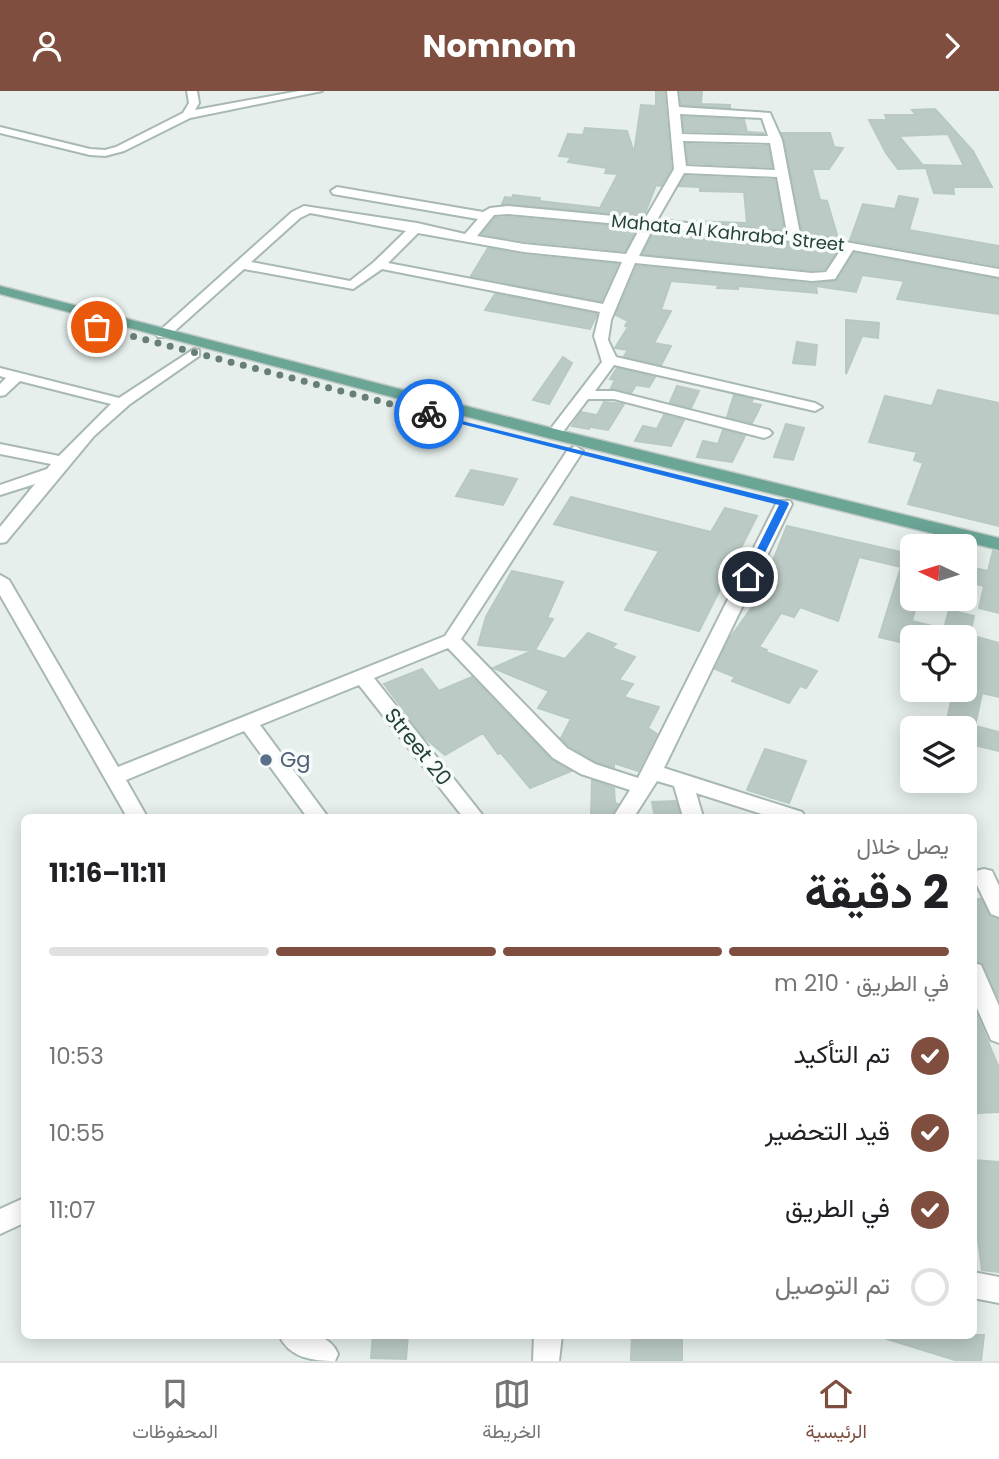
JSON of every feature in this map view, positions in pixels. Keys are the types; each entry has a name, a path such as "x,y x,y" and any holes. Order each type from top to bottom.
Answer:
{"main road":[{"path":"0,291 163,334 575,451 903,534"},
{"path":"0,302 194,353 554,434 999,544"},
{"path":"977,552 999,558"}],"street":[{"path":"187,115 194,103 192,91"},
{"path":"0,130 90,152 106,153 120,149 187,115 317,91"},
{"path":"610,360 601,340 608,309 680,169 672,91"},
{"path":"672,110 766,115 776,140 794,237"},
{"path":"675,137 776,140"},
{"path":"680,169 783,174"},
{"name":"Mahata Al Kahraba' Street","path":"337,191 484,216 498,210 794,237 999,273"},
{"path":"163,334 296,215 308,209 524,248 824,277 830,276 850,245"},
{"path":"468,238 484,216"},
{"path":"240,264 347,285 356,284 417,227"},
{"path":"379,265 608,309"},
{"path":"0,538 56,467 123,403 194,353"},
{"path":"554,434 610,360"},
{"path":"610,360 816,407"},
{"path":"0,372 123,403"},
{"path":"0,392 17,376"},
{"path":"582,395 614,395 764,433"},
{"path":"0,449 56,467"},
{"path":"113,777 451,640 575,451"},
{"path":"0,490 56,467"},
{"path":"626,814 643,793 784,504"},
{"path":"0,580 135,814"},
{"path":"451,640 566,758 643,793 683,782 742,809 775,814"},
{"name":"Street 20","path":"362,676 472,814"},
{"path":"248,722 316,814"},
{"path":"683,782 693,814"},
{"path":"985,877 999,908"},
{"path":"977,981 999,1033"},
{"path":"0,1222 21,1212"},
{"path":"977,1286 999,1290"},
{"path":"300,1339 324,1354"}],"building":[{"path":"656,91 664,91 671,168 661,186 656,185 644,216 502,204 505,197 512,198 513,195 600,208 618,174 605,173 607,168 568,162 571,157 559,156 568,134 583,135 585,128 627,131 634,153 641,105 656,106"},
{"path":"680,91 702,91 701,104 730,105 730,108 681,105"},
{"path":"935,109 973,151 992,187 953,187 954,194 934,193 925,165 964,166 948,134 899,136 925,168 898,169 886,153 869,120 887,120 885,115 916,115 912,110"},
{"path":"683,117 744,120 747,132 764,133 684,131"},
{"path":"782,133 830,133 834,147 843,148 829,169 812,169 820,200 827,201 838,238 802,232"},
{"path":"686,144 768,146 772,167 688,163"},
{"path":"685,176 775,180 784,230 690,221 747,223 744,192 700,191 700,187 679,186"},
{"path":"899,196 918,199 909,230 999,246 999,266 850,240 863,204 895,209"},
{"path":"495,218 637,228 625,251 482,234"},
{"path":"654,231 838,250 825,269 812,270 643,254"},
{"path":"488,248 524,255 618,264 601,301 471,276"},
{"path":"854,253 999,279 999,314 897,299 904,281 862,275 856,292 816,286 817,293 738,286 738,289 717,288 719,285 671,281 661,310 671,311 654,343 671,346 661,365 624,356 628,350 615,348 628,327 625,326 628,321 616,315 637,266 812,284 837,280"},
{"path":"495,294 597,314 590,329 485,310"},
{"path":"846,320 879,323 878,338 862,336 846,374"},
{"path":"797,342 817,345 815,365 793,363"},
{"path":"563,357 572,363 549,404 533,400"},
{"path":"617,368 655,377 649,387 636,385 631,393 611,388 615,380 610,379"},
{"path":"677,386 699,391 691,408 670,402"},
{"path":"938,390 999,403 999,526 908,504 923,463 914,460 917,452 869,442 885,396 932,406"},
{"path":"734,395 753,399 751,403 761,405 752,423 727,417"},
{"path":"604,402 624,404 608,430 591,427"},
{"path":"581,412 596,415 589,429 572,426"},
{"path":"664,415 684,420 671,446 635,441 643,426 657,429"},
{"path":"786,424 804,428 793,460 774,457"},
{"path":"723,430 745,436 732,462 697,457 703,441 718,444"},
{"path":"471,470 517,479 503,505 456,496"},
{"path":"571,497 711,532 725,508 757,516 699,631 625,610 659,551 554,524"},
{"path":"787,526 900,552 900,567 859,557 838,621 800,607 794,617 781,613 759,647 817,671 806,688 800,686 789,703 732,681 735,677 715,669 730,638 775,575 768,573"},
{"path":"993,551 999,552 999,613 979,608 984,586 977,584 977,569 988,571"},
{"path":"900,570 900,611 915,611 912,621 928,625 900,625 900,642 879,637"},
{"path":"512,571 563,582 547,618 553,619 535,650 565,659 588,633 616,644 612,648 635,657 619,680 633,684 624,697 659,707 648,728 657,734 638,771 614,763 614,767 596,762 569,746 561,738 571,719 538,708 549,691 493,668 532,651 478,645 486,617"},
{"path":"949,611 974,616 972,625 945,625"},
{"path":"977,637 999,643 999,697 982,693 977,717 948,716 951,702 977,702"},
{"path":"422,669 439,691 472,677 551,760 571,771 530,788 501,753 498,754 483,733 445,755 424,737 384,684"},
{"path":"977,726 999,732 999,751 977,746"},
{"path":"765,749 806,761 789,803 747,790"},
{"path":"592,780 614,788 615,803 618,804 612,814 591,814"},
{"path":"676,801 679,814 654,814 652,802"},
{"path":"977,899 981,899 989,915 999,919 999,999 983,964 977,962"},
{"path":"977,1016 999,1068 999,1112 978,1113"},
{"path":"977,1160 999,1162 999,1272 982,1270 977,1232"},
{"path":"977,1335 984,1335 981,1361 958,1361 887,1339 977,1339"},
{"path":"373,1339 408,1339 406,1359 371,1358"},
{"path":"632,1339 682,1339 682,1361 631,1361"}],"way so far":[{"path":"97,327 429,414"}],"place":[{"name":"Gg","path":"266,760"}],"route":[{"path":"429,414 784,504 748,577"}]}
